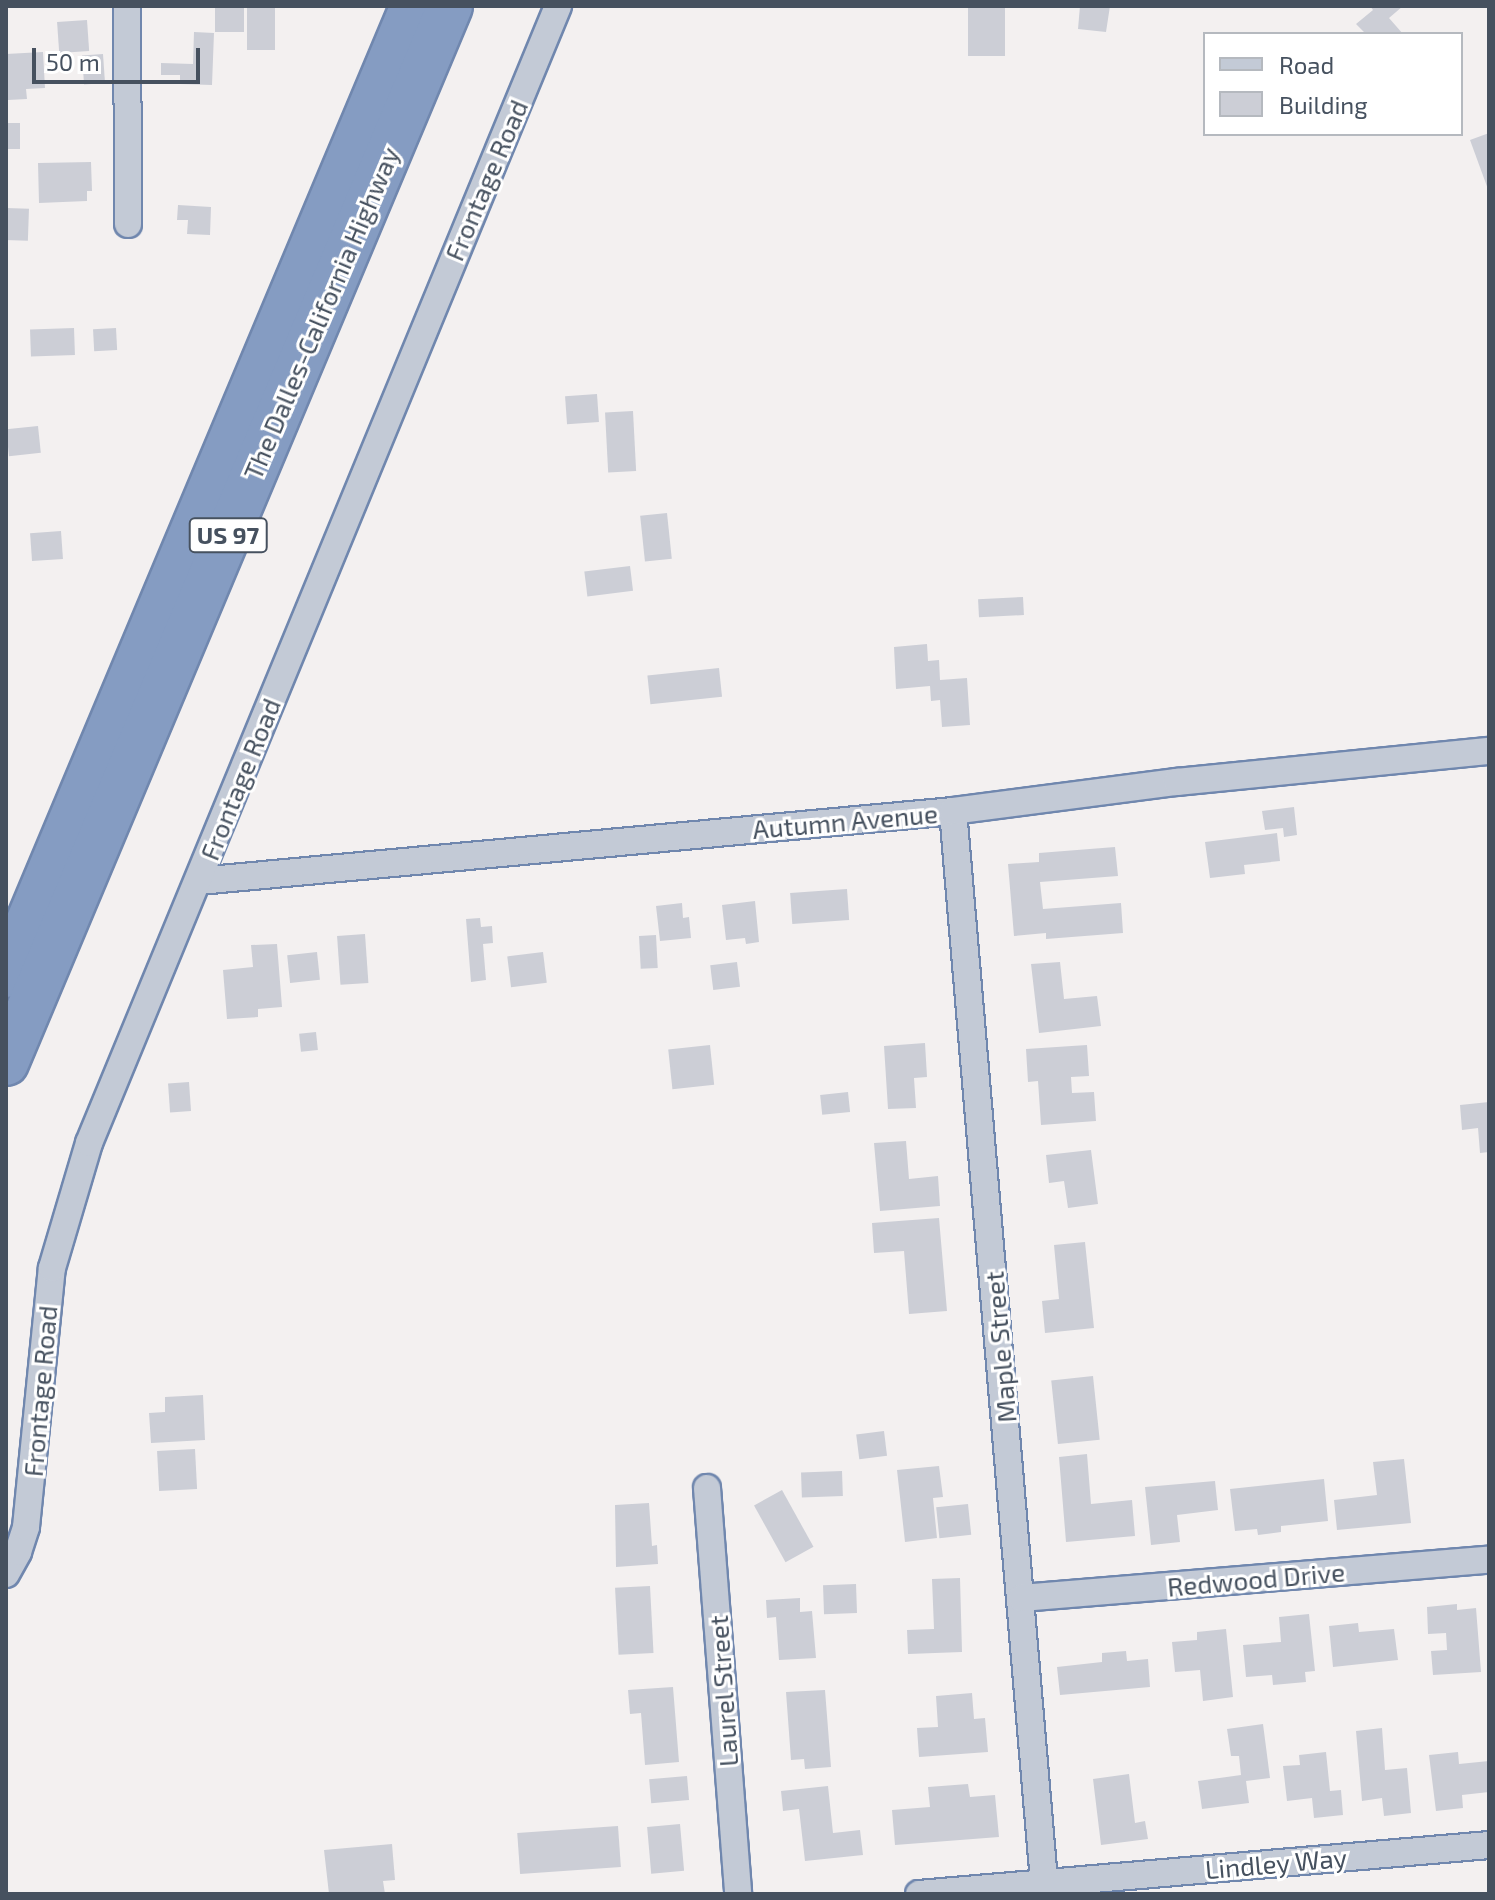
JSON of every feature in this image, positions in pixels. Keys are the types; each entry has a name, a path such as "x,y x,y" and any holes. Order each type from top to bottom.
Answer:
{"highway":[{"name":"The Dalles-California Highway","path":"6,975 413,6"},
{"name":"The Dalles-California Highway","path":"6,1063 450,6"}],"street":[{"path":"127,6 128,224"},
{"name":"Frontage Road","path":"6,1574 18,1552 26,1527 52,1268 68,1206 106,1100 558,6"},
{"name":"Autumn Avenue","path":"199,881 953,811 1177,782 1489,751"},
{"name":"Maple Street","path":"953,811 1044,1882"},
{"name":"Laurel Street","path":"707,1488 738,1894"},
{"name":"Redwood Drive","path":"1022,1598 1489,1560"},
{"name":"Lindley Way","path":"919,1894 1489,1845"}],"building":[{"path":"215,6 244,6 244,32 215,32"},
{"path":"247,6 275,6 275,50 247,50"},
{"path":"968,6 1005,6 1005,56 968,56"},
{"path":"1080,6 1110,6 1106,32 1078,29"},
{"path":"1370,6 1403,6 1389,18 1401,32 1364,32 1356,24 1373,10"},
{"path":"87,20 89,51 59,53 57,22"},
{"path":"194,32 214,33 212,85 180,84 180,75 161,75 161,63 193,64"},
{"path":"43,52 45,88 26,89 27,99 8,100 6,54"},
{"path":"103,54 105,83 84,84 82,55"},
{"path":"6,123 20,123 20,149 6,149"},
{"path":"1489,133 1489,192 1470,140"},
{"path":"91,162 92,191 87,191 87,201 39,203 38,163"},
{"path":"178,205 211,207 210,235 187,234 188,220 177,220"},
{"path":"6,208 29,209 28,241 6,240"},
{"path":"74,328 75,355 31,357 30,330"},
{"path":"116,328 117,350 94,351 93,329"},
{"path":"597,394 599,422 567,424 565,396"},
{"path":"633,411 636,471 608,472 605,412"},
{"path":"38,426 41,453 9,456 6,429"},
{"path":"667,513 672,559 645,562 640,516"},
{"path":"61,531 63,559 32,561 30,533"},
{"path":"630,566 633,591 587,596 584,572"},
{"path":"1023,597 1024,615 979,617 978,599"},
{"path":"927,644 928,661 939,660 940,680 967,678 970,725 942,727 940,700 931,701 930,686 896,689 894,647"},
{"path":"719,668 722,697 650,704 647,676"},
{"path":"1294,807 1297,835 1284,837 1283,828 1265,830 1262,811"},
{"path":"1277,833 1280,861 1244,865 1245,874 1210,878 1205,842"},
{"path":"1115,847 1118,876 1040,882 1043,909 1121,903 1123,933 1046,939 1046,933 1014,936 1008,864 1039,862 1039,853"},
{"path":"847,889 849,920 792,924 790,893"},
{"path":"755,901 759,942 746,944 745,938 726,940 722,905"},
{"path":"682,903 683,918 689,917 691,938 660,941 656,906"},
{"path":"480,918 481,927 492,926 493,943 483,944 486,980 471,982 466,919"},
{"path":"365,934 368,983 340,985 337,936"},
{"path":"656,935 658,968 641,969 639,936"},
{"path":"277,944 282,1007 258,1009 258,1017 227,1019 223,970 253,967 251,945"},
{"path":"317,952 320,980 290,983 287,955"},
{"path":"543,952 547,983 511,987 507,956"},
{"path":"737,962 740,987 713,990 710,965"},
{"path":"1060,962 1064,999 1097,996 1101,1026 1039,1033 1031,964"},
{"path":"316,1032 318,1050 301,1052 299,1034"},
{"path":"925,1043 927,1077 914,1078 916,1108 888,1109 884,1046"},
{"path":"710,1045 714,1085 672,1089 668,1049"},
{"path":"1087,1045 1089,1076 1071,1077 1072,1093 1094,1092 1096,1121 1041,1125 1038,1081 1028,1082 1026,1049"},
{"path":"189,1082 191,1111 170,1112 168,1083"},
{"path":"848,1092 850,1112 822,1115 820,1095"},
{"path":"1489,1102 1489,1152 1480,1153 1478,1128 1462,1130 1460,1105"},
{"path":"906,1141 909,1179 938,1176 940,1206 880,1211 874,1143"},
{"path":"1091,1150 1098,1204 1068,1208 1064,1181 1049,1183 1046,1155"},
{"path":"939,1218 947,1311 909,1314 904,1251 874,1253 872,1223"},
{"path":"1085,1242 1094,1328 1045,1333 1042,1301 1059,1299 1054,1245"},
{"path":"1093,1376 1100,1440 1058,1444 1051,1380"},
{"path":"203,1395 205,1440 151,1443 149,1413 165,1412 165,1397"},
{"path":"884,1431 887,1456 859,1459 856,1434"},
{"path":"195,1449 197,1489 159,1491 157,1451"},
{"path":"1087,1454 1091,1504 1132,1500 1135,1536 1066,1542 1059,1457"},
{"path":"1404,1459 1411,1523 1337,1530 1334,1500 1377,1495 1373,1462"},
{"path":"939,1466 943,1497 933,1498 937,1538 905,1542 897,1470"},
{"path":"842,1471 843,1496 802,1497 801,1472"},
{"path":"1324,1479 1328,1521 1281,1526 1281,1532 1258,1535 1257,1529 1235,1531 1230,1489"},
{"path":"1215,1481 1218,1510 1177,1515 1180,1542 1151,1545 1145,1487"},
{"path":"782,1490 814,1547 786,1562 754,1506"},
{"path":"649,1503 652,1546 657,1545 658,1564 616,1567 615,1505"},
{"path":"968,1504 971,1535 939,1538 936,1507"},
{"path":"960,1578 962,1652 908,1654 907,1630 934,1629 932,1579"},
{"path":"856,1584 857,1613 824,1614 823,1585"},
{"path":"650,1586 654,1653 619,1655 615,1588"},
{"path":"800,1598 800,1612 812,1611 816,1658 779,1660 776,1617 767,1618 766,1600"},
{"path":"1457,1604 1457,1610 1476,1608 1481,1672 1433,1675 1431,1651 1447,1650 1446,1633 1428,1634 1427,1607"},
{"path":"1309,1614 1315,1671 1305,1672 1306,1682 1273,1685 1272,1675 1246,1677 1243,1645 1281,1642 1279,1617"},
{"path":"1358,1623 1359,1632 1394,1629 1398,1660 1333,1667 1329,1626"},
{"path":"1226,1629 1233,1697 1203,1701 1200,1670 1175,1672 1172,1642 1197,1640 1197,1632"},
{"path":"1126,1651 1127,1661 1148,1659 1150,1687 1060,1695 1057,1667 1102,1662 1102,1653"},
{"path":"673,1687 679,1762 645,1765 641,1713 630,1714 628,1690"},
{"path":"825,1690 831,1767 805,1769 804,1759 791,1760 786,1692"},
{"path":"972,1693 974,1719 985,1718 988,1752 919,1757 917,1728 938,1727 936,1696"},
{"path":"1263,1724 1270,1778 1246,1781 1249,1803 1202,1809 1198,1781 1241,1775 1239,1756 1231,1756 1227,1729"},
{"path":"1382,1728 1385,1770 1407,1768 1411,1813 1384,1816 1382,1798 1362,1801 1356,1731"},
{"path":"1326,1752 1330,1791 1341,1790 1343,1815 1314,1818 1312,1798 1287,1801 1283,1766 1300,1765 1299,1755"},
{"path":"1458,1752 1459,1764 1489,1761 1489,1792 1462,1795 1463,1808 1436,1811 1429,1755"},
{"path":"1129,1774 1135,1823 1145,1821 1148,1839 1101,1845 1093,1779"},
{"path":"687,1776 689,1800 651,1803 649,1779"},
{"path":"968,1784 970,1797 995,1795 999,1837 895,1845 892,1810 930,1807 928,1787"},
{"path":"828,1786 833,1833 860,1830 863,1855 805,1861 799,1809 783,1811 781,1791"},
{"path":"680,1824 684,1871 651,1874 647,1827"},
{"path":"618,1826 621,1867 520,1874 517,1833"},
{"path":"392,1844 395,1880 383,1881 385,1894 329,1894 324,1850"}]}
